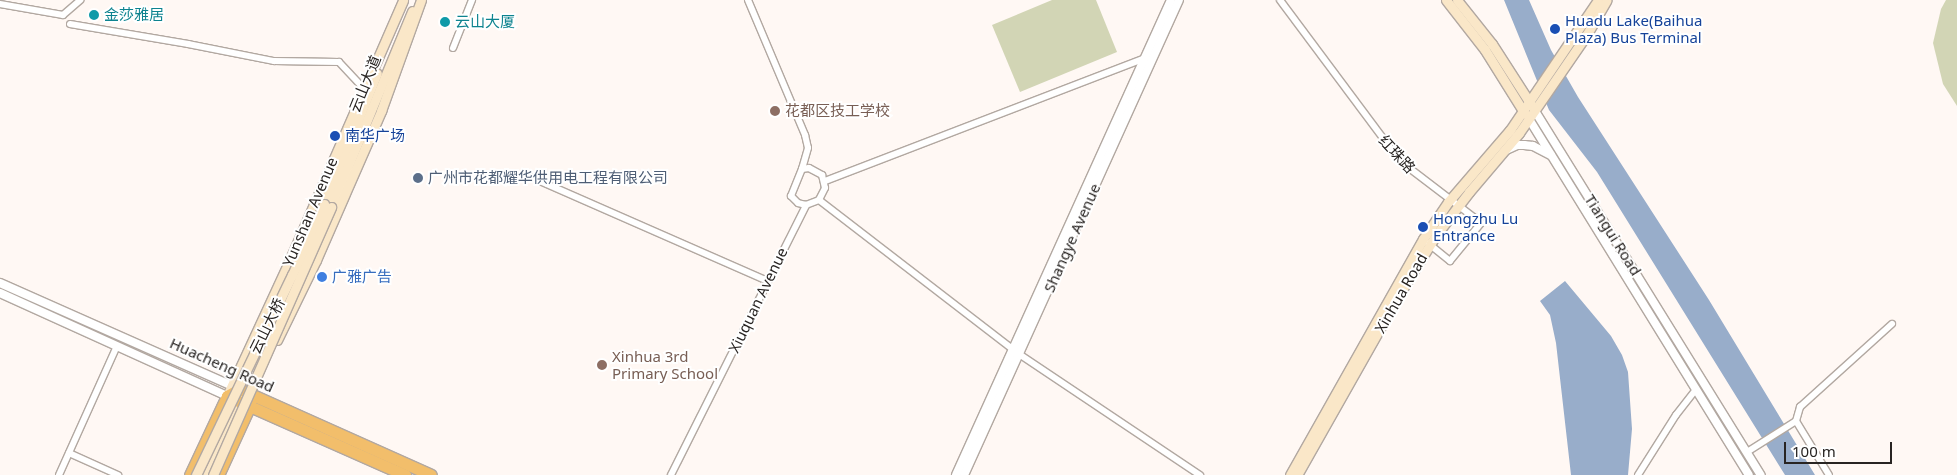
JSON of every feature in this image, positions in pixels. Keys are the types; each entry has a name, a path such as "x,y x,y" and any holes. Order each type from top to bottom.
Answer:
{"highway":[{"path":"190,475 203,447 240,395"},
{"path":"218,475 240,395"},
{"name":"Huacheng Road","path":"240,395 405,475"},
{"name":"Huacheng Road","path":"240,395 431,475"}],"main road":[{"name":"Yunshan Avenue","path":"240,395 254,339 403,0"},
{"name":"云山大道","path":"328,206 403,0"},
{"name":"Yunshan Avenue","path":"240,395 299,295 346,192 399,65 419,0"},
{"name":"云山大道","path":"328,206 419,0"},
{"name":"Tiangui Road","path":"1446,0 1485,50 1529,119"},
{"name":"Tiangui Road","path":"1457,0 1492,44 1535,110"},
{"name":"Xinhua Road","path":"1454,203 1504,151 1529,119 1598,0"},
{"name":"Xinhua Road","path":"1290,475 1426,242 1537,91 1564,60 1607,0"},
{"name":"云山大桥","path":"196,475 292,275 328,206"},
{"name":"云山大桥","path":"213,475 328,206"},
{"name":"Xinhua Road","path":"1297,475 1426,242"},
{"path":"207,475 240,395"},
{"path":"200,475 203,447"}],"street":[{"path":"0,4 63,15 80,0"},
{"path":"453,48 472,0"},
{"path":"748,0 805,135 808,148 790,196 798,203 806,205 819,200 825,191 825,181 818,171 802,168"},
{"name":"Shangye Avenue","path":"964,475 1171,0"},
{"name":"Shangye Avenue","path":"956,475 1016,352 1179,0"},
{"name":"红珠路","path":"1280,0 1400,161 1481,222 1450,261 1426,242"},
{"path":"70,24 274,62 339,62 364,89"},
{"path":"825,181 1155,54"},
{"name":"Tiangui Road","path":"1535,110 1761,475"},
{"name":"Tiangui Road","path":"1529,119 1749,475"},
{"path":"1504,151 1517,144 1551,155"},
{"path":"526,175 768,281"},
{"path":"819,200 1016,352 1200,475"},
{"name":"Xiuquan Avenue","path":"671,475 806,205"},
{"name":"Huacheng Road","path":"0,283 240,395"},
{"name":"Huacheng Road","path":"0,294 117,346 240,395"},
{"path":"1747,452 1796,421 1800,407 1892,324"},
{"path":"59,475 117,346"},
{"path":"1638,475 1671,422 1696,389"},
{"path":"1796,421 1830,475"},
{"path":"69,453 118,475"}],"green space":[{"path":"1052,0 1096,0 1117,52 1020,92 992,25"},
{"path":"1946,0 1957,0 1957,106 1943,84 1933,43 1941,9"}],"water":[{"path":"1504,0 1529,0 1551,50 1578,97 1709,300 1815,475 1785,475 1597,172 1549,110"},
{"path":"1565,281 1611,336 1622,355 1628,372 1632,429 1628,475 1571,475 1556,343 1550,315 1540,301"}],"place":[{"name":"金莎雅居","path":"94,15"},
{"name":"云山大厦","path":"445,22"},
{"name":"Huadu Lake(Baihua Plaza) Bus Terminal","path":"1555,29"},
{"name":"花都区技工学校","path":"775,111"},
{"name":"南华广场","path":"335,136"},
{"name":"广州市花都耀华供用电工程有限公司","path":"418,178"},
{"name":"Hongzhu Lu Entrance","path":"1423,227"},
{"name":"广雅广告","path":"322,277"},
{"name":"Xinhua 3rd Primary School","path":"602,365"}]}
